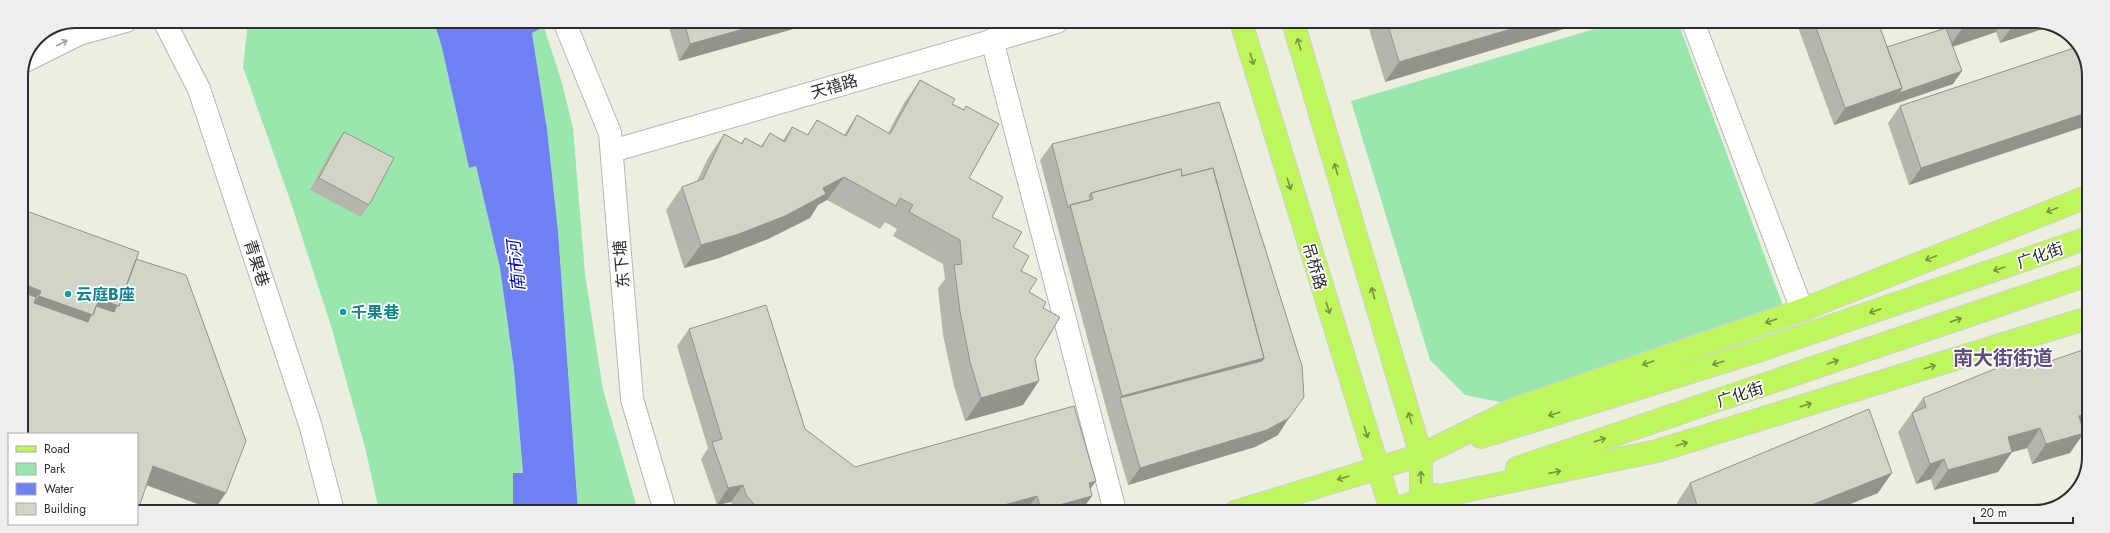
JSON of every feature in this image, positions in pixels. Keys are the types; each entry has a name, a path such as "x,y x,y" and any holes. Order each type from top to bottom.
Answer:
{"main road":[{"name":"吊桥路","path":"1243,28 1378,468 1387,505"},
{"path":"1295,28 1421,455 1422,505"},
{"path":"1258,505 1421,455 1514,409 1802,310 2082,199"},
{"name":"广化街","path":"1421,455 1755,352 2082,240"},
{"name":"广化街","path":"1425,505 1770,384 2082,277"},
{"path":"1426,505 1658,451 2082,320"}],"street":[{"path":"32,58 79,34 101,28"},
{"name":"青果巷","path":"168,28 199,89 310,424 330,505"},
{"name":"东下塘","path":"567,28 610,133 632,399 663,505"},
{"name":"天禧路","path":"612,151 1035,28"},
{"path":"1695,28 1802,310"},
{"path":"992,40 1112,505"}],"green space":[{"path":"247,28 436,28 469,168 476,166 500,268 514,369 523,474 513,473 513,505 378,505 366,451 331,326 290,200 243,67"},
{"path":"544,28 562,83 573,128 585,274 603,390 636,505 578,505 558,231 547,129 532,33"},
{"path":"1598,28 1680,28 1788,319 1505,403 1465,395 1430,360 1351,101"}],"water":[{"name":"南市河","path":"436,28 542,28 532,33 547,129 558,231 578,505 513,505 513,473 523,473 514,369 500,268 476,166 469,168"}],"building":[{"path":"686,28 747,28 690,44"},
{"path":"1389,28 1515,28 1399,62"},
{"path":"1816,28 1880,28 1902,88 1845,108"},
{"path":"1946,28 1962,71 1899,93 1902,88 1887,47"},
{"path":"2073,48 2081,66 2082,114 1921,168 1900,106"},
{"path":"920,80 955,99 952,104 964,110 966,106 999,124 969,178 1003,197 992,217 1022,232 1013,247 1029,256 1021,271 1037,279 1029,292 1046,302 1043,308 1060,317 1035,359 1039,381 981,398 970,362 960,311 954,265 962,264 960,240 909,212 913,205 900,198 896,206 844,177 823,188 826,194 785,216 736,235 701,245 682,187 703,179 724,134 742,144 745,138 762,147 770,133 785,142 792,127 808,135 817,120 846,136 857,115 890,134"},
{"path":"1219,102 1302,366 1304,397 1289,418 1267,430 1140,468 1120,398 1262,361 1264,358 1213,168 1182,176 1181,169 1091,193 1089,196 1091,200 1070,205 1068,208 1052,144"},
{"path":"344,132 394,158 369,205 319,178"},
{"path":"1213,168 1264,358 1122,396 1070,205 1093,199 1091,193 1181,169 1182,176"},
{"path":"28,212 139,252 119,306 99,299 93,315 39,296 41,291 28,286"},
{"path":"136,259 186,275 246,441 226,493 153,466 140,505 138,505 138,433 28,433 28,294 36,297 34,303 88,322 91,315 93,315 96,306 114,312 117,305 119,306"},
{"path":"766,305 805,429 855,467 1074,406 1096,481 1089,483 1092,496 1059,505 1040,505 1037,496 1004,505 755,505 746,495 743,485 728,488 712,442 722,439 689,329"},
{"path":"2082,350 2082,415 2079,416 2082,426 2082,434 2046,444 2040,428 2008,437 2012,452 1948,470 1944,459 1930,464 1912,413 1926,407 1923,398 2007,364 2048,362"},
{"path":"1869,409 1892,473 1812,505 1697,505 1690,483"}],"place":[{"name":"云庭B座","path":"68,294"},
{"name":"千果巷","path":"343,312"}],"district":[{"name":"南大街街道","path":"2003,358"}]}
